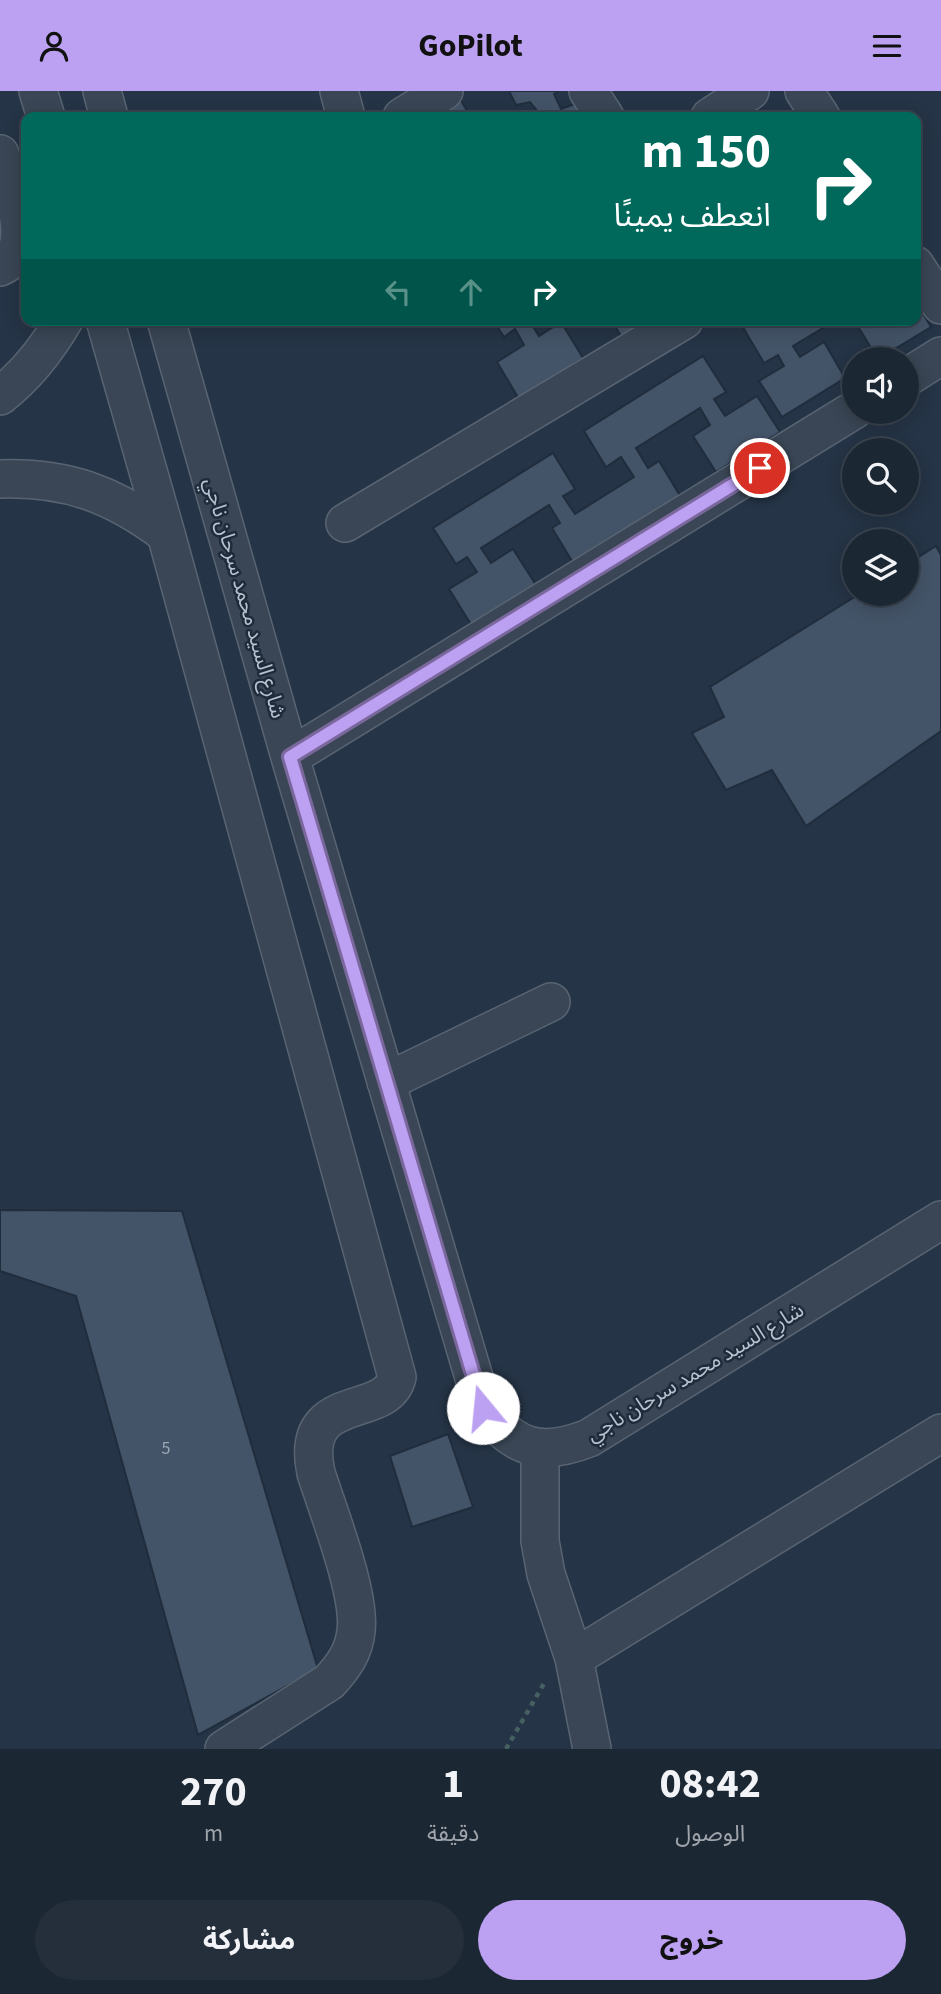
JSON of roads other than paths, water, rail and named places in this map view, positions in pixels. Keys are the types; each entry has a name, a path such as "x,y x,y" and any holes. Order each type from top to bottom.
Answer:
{"street":[{"path":"38,91 44,112"},
{"path":"102,91 108,112"},
{"path":"339,91 345,112"},
{"path":"410,112 444,91"},
{"path":"587,91 602,112"},
{"path":"718,112 750,91"},
{"path":"804,91 818,112"},
{"path":"0,154 21,239 13,258 0,267"},
{"path":"921,274 941,305"},
{"path":"0,396 28,371 60,326"},
{"path":"107,326 397,1377 389,1394 346,1408 332,1416 321,1427 315,1442 313,1458 316,1473 357,1614 351,1651 342,1668 329,1682 224,1749"},
{"name":"شارع السيد محمد سرحان ناجي","path":"168,326 290,757 483,1408 499,1429 520,1443 540,1448 565,1448 589,1438 941,1220"},
{"path":"345,523 674,326"},
{"path":"919,370 941,356"},
{"path":"290,757 842,417"},
{"path":"0,479 57,481 87,489 116,500 166,534"},
{"path":"386,1082 551,1002"},
{"path":"574,1658 941,1433"},
{"path":"540,1448 540,1541 546,1574 574,1658 592,1749"}]}
